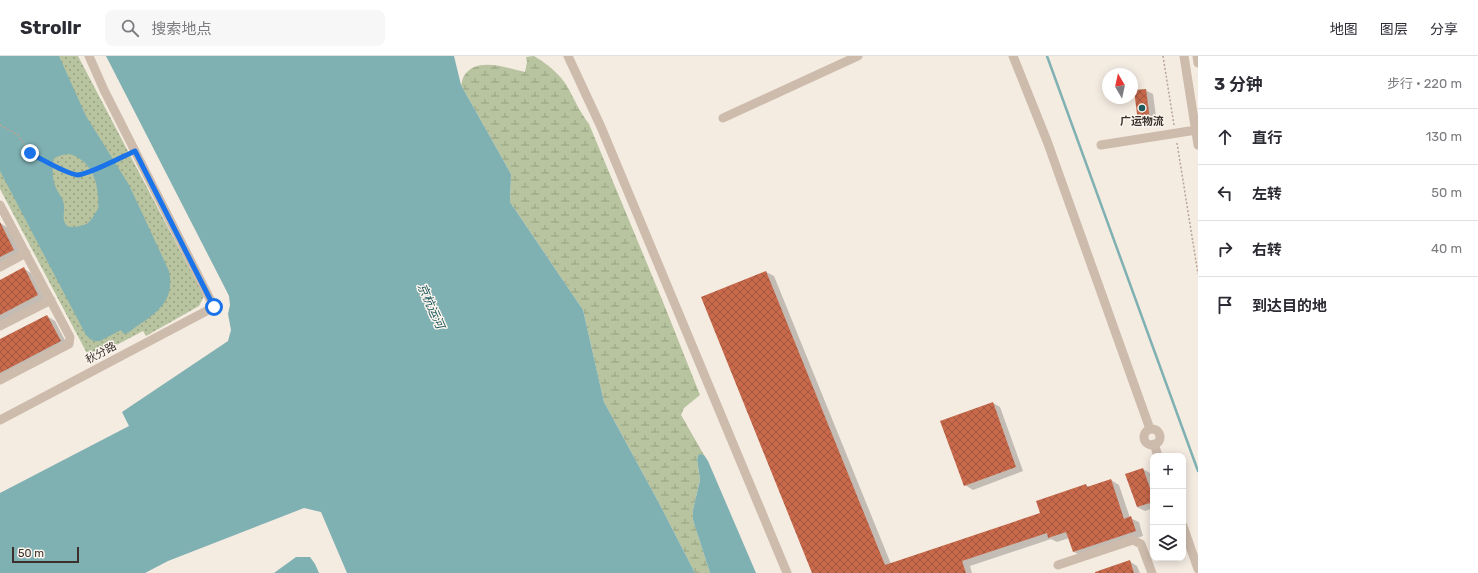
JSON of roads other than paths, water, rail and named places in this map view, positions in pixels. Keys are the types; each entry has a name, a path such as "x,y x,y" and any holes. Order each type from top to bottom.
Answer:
{"street":[{"name":"秋分路","path":"0,419 214,307 88,56"},
{"path":"568,56 604,135 787,573"},
{"path":"723,118 840,60 858,56"},
{"path":"1013,56 1047,141 1150,429 1144,434 1144,439 1147,443 1154,444 1157,453"},
{"path":"1184,56 1198,145"},
{"path":"1197,56 1198,64"},
{"path":"1101,145 1196,130"},
{"path":"0,205 70,337 69,344 0,380"},
{"path":"0,267 26,254"},
{"path":"0,326 51,300"},
{"path":"1186,535 1198,569"},
{"path":"1058,565 1133,540 1142,544 1152,573"}],"water":[{"path":"0,56 59,56 86,116 129,185 169,271 169,292 160,308 129,332 124,334 121,330 100,341 94,341 89,338 86,335 0,171","holes":["69,154 87,165 94,176 97,189 98,210 88,223 82,226 72,227 66,225 64,221 64,205 55,185 53,166 54,158"]},
{"name":"京杭运河","path":"106,56 454,56 461,85 511,174 510,202 583,310 604,402 695,573 347,573 321,512 304,508 168,561 145,573 0,573 0,493 129,426 122,412 228,341 231,330 228,314 230,305 229,296"},
{"path":"699,454 704,455 708,461 756,573 710,573 693,520 693,510 700,480 697,459"},
{"path":"296,557 310,557 319,573 274,573"}],"waterway":[{"path":"1047,56 1198,471"}],"place":[{"name":"广运物流","path":"1142,108"}]}
